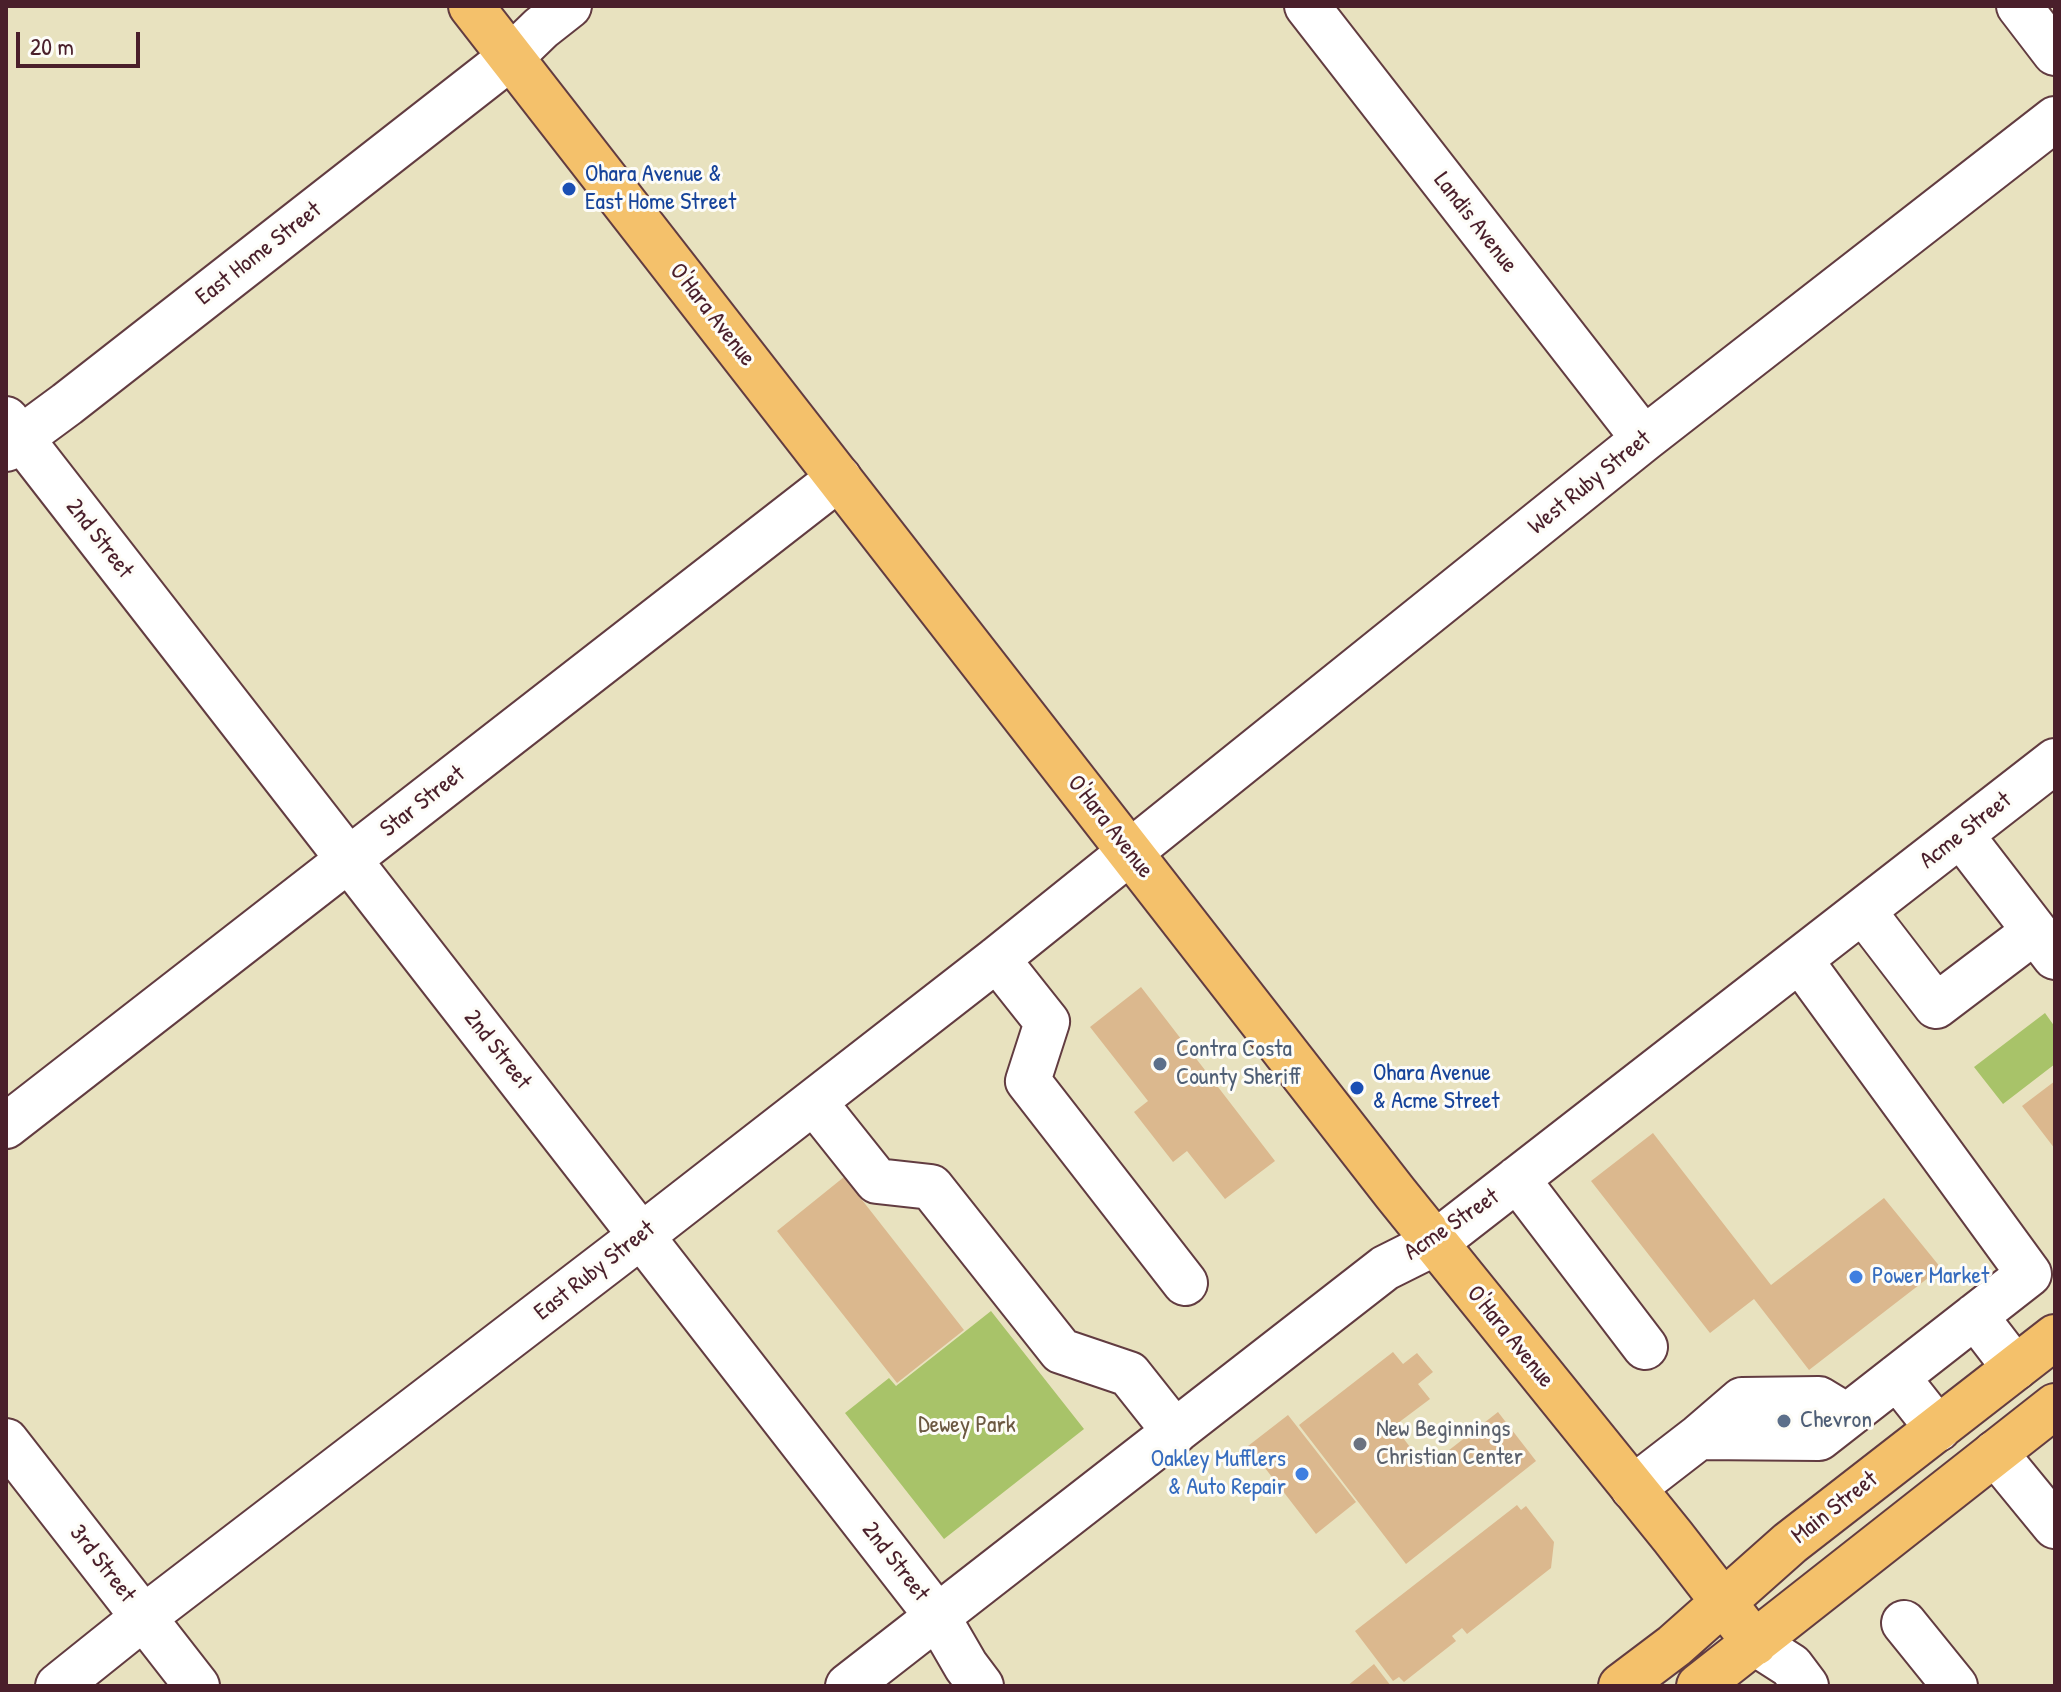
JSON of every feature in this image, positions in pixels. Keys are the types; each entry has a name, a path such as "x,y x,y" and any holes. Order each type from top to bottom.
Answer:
{"main road":[{"name":"O'Hara Avenue","path":"471,6 1435,1243 1755,1643"},
{"name":"Main Street","path":"1621,1686 1674,1646 1790,1543 2055,1337"},
{"path":"1699,1686 2055,1406"}],"street":[{"name":"East Home Street","path":"11,435 511,57 569,6"},
{"name":"Landis Avenue","path":"1307,6 1644,439"},
{"path":"2019,6 2055,53"},
{"name":"West Ruby Street","path":"1129,852 1644,439 2055,119"},
{"name":"2nd Street","path":"11,435 350,859 937,1616 981,1686"},
{"name":"Star Street","path":"6,1126 839,478"},
{"name":"Acme Street","path":"848,1686 1385,1268 1435,1243 2055,761"},
{"path":"1863,911 1936,1006 2045,944 1961,835"},
{"name":"East Ruby Street","path":"58,1686 814,1102 1129,852"},
{"path":"997,959 1047,1022 1028,1081 1185,1283"},
{"path":"1633,1488 1742,1400 1819,1399 1847,1416 2029,1274 1800,960"},
{"path":"814,1102 877,1181 931,1187 1061,1351 1129,1374 1175,1432"},
{"path":"1517,1179 1645,1347"},
{"path":"1975,1316 2015,1368"},
{"path":"1897,1377 1938,1429"},
{"name":"3rd Street","path":"6,1441 197,1686"},
{"path":"1995,1453 2055,1526"},
{"path":"1904,1623 1955,1686"},
{"path":"1755,1643 1759,1686"},
{"path":"1755,1643 1791,1666 1806,1686"}],"green space":[{"path":"2045,1013 2055,1027 2055,1064 2003,1104 1974,1067"},
{"name":"Dewey Park","path":"991,1311 1084,1429 944,1539 845,1413 889,1378 896,1386"}],"building":[{"name":"Contra Costa County Sheriff","path":"1141,987 1275,1161 1225,1199 1187,1151 1173,1162 1134,1112 1148,1101 1090,1027"},
{"path":"2055,1081 2055,1149 2022,1106"},
{"path":"1653,1133 1771,1285 1884,1198 1941,1268 1809,1370 1754,1299 1710,1333 1591,1181"},
{"path":"844,1177 964,1330 897,1383 777,1231"},
{"name":"New Beginnings Christian Center","path":"1393,1352 1403,1364 1417,1353 1433,1372 1418,1384 1430,1399 1394,1426 1426,1468 1498,1412 1536,1461 1406,1564 1299,1425"},
{"name":"Oakley Mufflers & Auto Repair","path":"1288,1415 1356,1502 1316,1534 1248,1446"},
{"path":"1517,1505 1521,1510 1526,1506 1554,1542 1551,1568 1467,1634 1462,1628 1452,1636 1456,1641 1404,1682 1399,1677 1393,1681 1355,1631"},
{"path":"1374,1664 1391,1686 1347,1686"}],"place":[{"name":"Ohara Avenue & East Home Street","path":"569,189"},
{"name":"Contra Costa County Sheriff","path":"1160,1064"},
{"name":"Ohara Avenue & Acme Street","path":"1357,1088"},
{"name":"Power Market","path":"1856,1277"},
{"name":"Chevron","path":"1784,1421"},
{"name":"New Beginnings Christian Center","path":"1360,1444"},
{"name":"Oakley Mufflers & Auto Repair","path":"1302,1474"}]}
